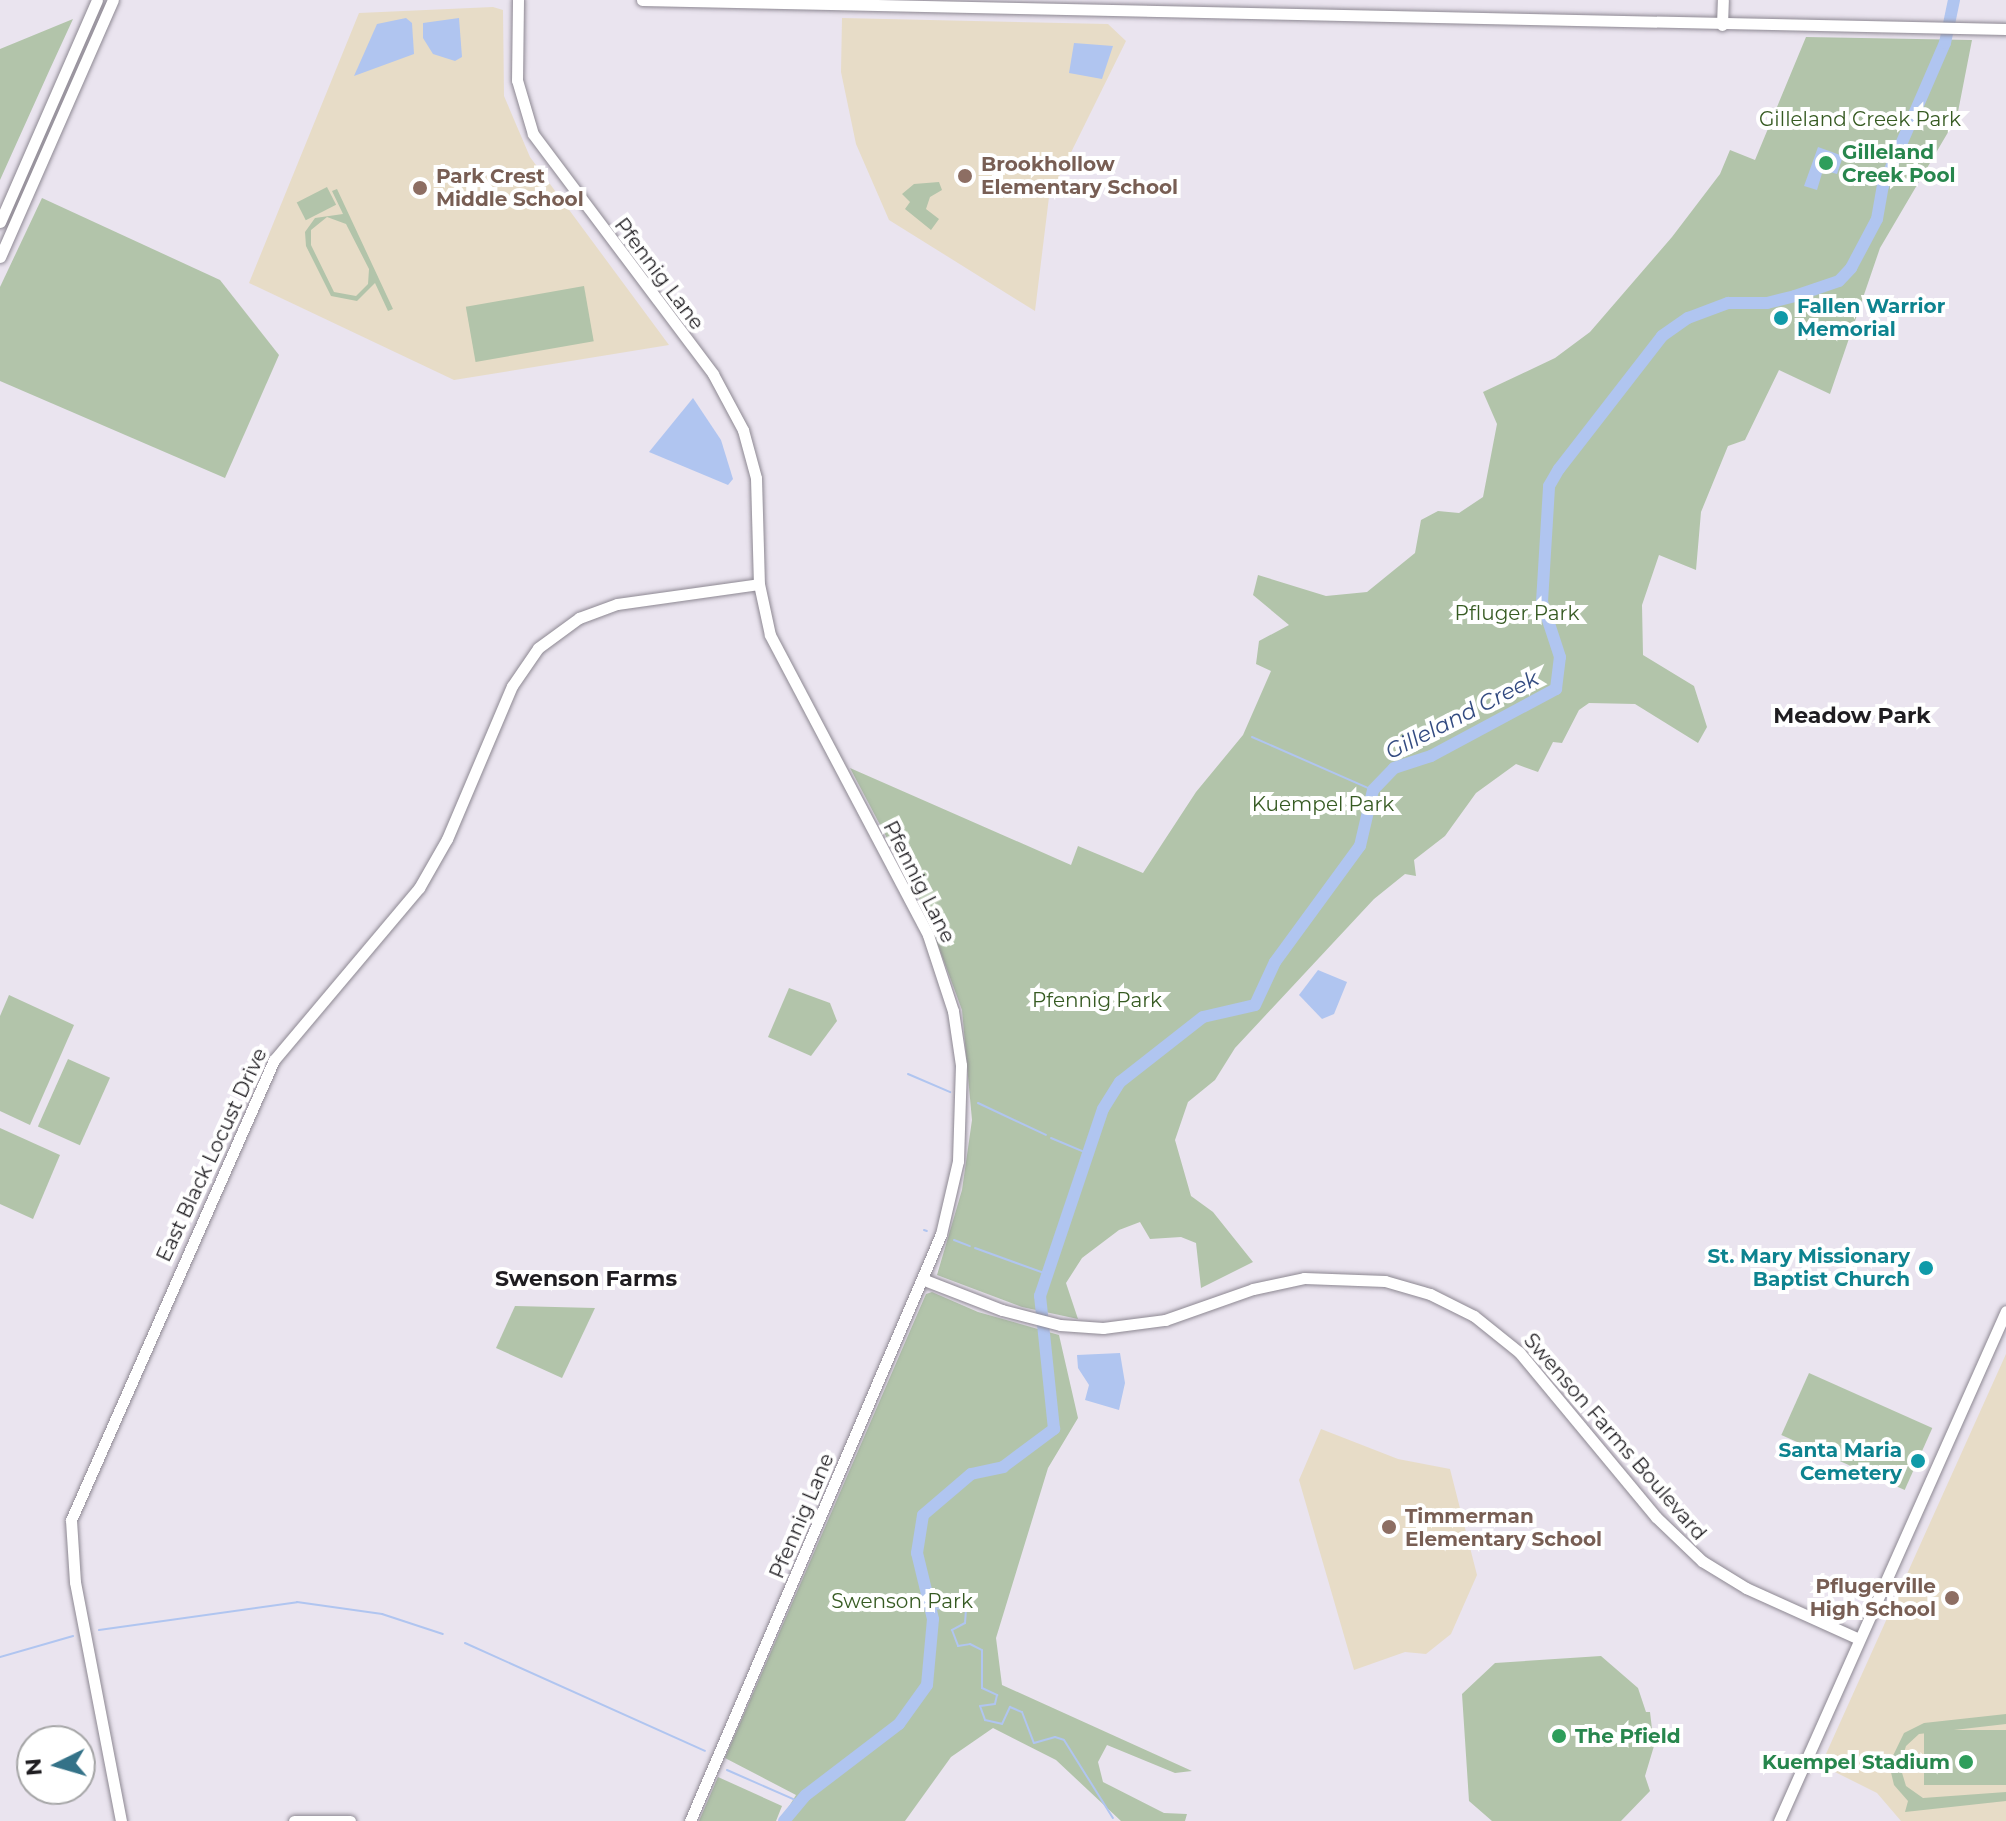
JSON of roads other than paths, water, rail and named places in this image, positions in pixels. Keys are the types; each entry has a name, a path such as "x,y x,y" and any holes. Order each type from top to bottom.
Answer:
{"street":[{"path":"0,222 97,0"},
{"path":"0,257 113,0"},
{"name":"Pfennig Lane","path":"518,0 516,74 533,134 713,374 743,430 756,478 759,584 776,651 911,901 953,1011 963,1098 958,1161 941,1234 690,1821"},
{"path":"642,0 2006,29"},
{"path":"1722,25 1723,0"},
{"name":"East Black Locust Drive","path":"121,1821 75,1582 71,1520 274,1060 419,888 447,839 512,686 538,648 579,618 617,604 759,584"},
{"name":"Swenson Farms Boulevard","path":"922,1279 1002,1310 1060,1325 1144,1324 1304,1278 1364,1278 1430,1294 1474,1316 1519,1352 1656,1517 1702,1561 1746,1588 1859,1639"},
{"path":"1779,1821 2006,1311"},
{"path":"294,1821 350,1821"}],"water":[{"path":"406,18 412,23 414,54 354,76 377,24"},
{"path":"459,18 462,57 455,61 433,54 423,38 423,23"},
{"path":"1074,43 1113,46 1102,79 1069,73"},
{"name":"Gilleland Creek Pool","path":"1818,147 1843,156 1837,174 1823,170 1817,190 1804,186"},
{"path":"693,398 721,440 733,479 728,485 649,452"},
{"path":"1318,970 1347,982 1334,1014 1322,1019 1299,995"},
{"path":"1120,1353 1125,1383 1119,1410 1085,1400 1089,1385 1078,1368 1077,1355"}],"waterway":[{"name":"Gilleland Creek","path":"784,1821 806,1795 899,1724 927,1685 933,1619 917,1553 923,1515 971,1474 1003,1467 1054,1429 1040,1296 1103,1109 1120,1082 1203,1017 1255,1005 1275,962 1360,846 1373,790 1394,768 1431,756 1556,689 1560,657 1542,602 1549,486 1662,336 1688,318 1728,303 1767,303 1795,296 1839,281 1851,268 1877,219 1883,186 1945,43 1954,0"},
{"path":"1252,737 1373,790"},
{"path":"908,1074 950,1092"},
{"path":"978,1103 1046,1135"},
{"path":"1051,1138 1089,1154"},
{"path":"954,1240 970,1246"},
{"path":"975,1248 1047,1274"},
{"path":"99,1630 297,1602 382,1614 443,1634"},
{"path":"931,1608 946,1609 961,1602 966,1609 965,1623 952,1630 958,1646 970,1644 982,1650 982,1688 997,1695 995,1704 980,1706 985,1720 1002,1724 1010,1707 1022,1712 1034,1743 1055,1737 1064,1740 1113,1818"},
{"path":"0,1657 73,1636"},
{"path":"465,1643 705,1751"},
{"path":"727,1770 800,1802"}],"place":[{"name":"Gilleland Creek Pool","path":"1826,163"},
{"name":"Brookhollow Elementary School","path":"965,176"},
{"name":"Park Crest Middle School","path":"420,188"},
{"name":"Fallen Warrior Memorial","path":"1781,318"},
{"name":"St. Mary Missionary Baptist Church","path":"1926,1268"},
{"name":"Santa Maria Cemetery","path":"1918,1461"},
{"name":"Timmerman Elementary School","path":"1389,1527"},
{"name":"Pflugerville High School","path":"1952,1598"},
{"name":"The Pfield","path":"1559,1736"},
{"name":"Kuempel Stadium","path":"1966,1762"}],"district":[{"name":"Meadow Park","path":"1852,716"},
{"name":"Swenson Farms","path":"586,1279"}],"park label":[{"name":"Gilleland Creek Park","path":"1860,119"},
{"name":"Pfluger Park","path":"1517,613"},
{"name":"Kuempel Park","path":"1323,804"},
{"name":"Pfennig Park","path":"1097,1000"},
{"name":"Swenson Park","path":"902,1601"}]}
